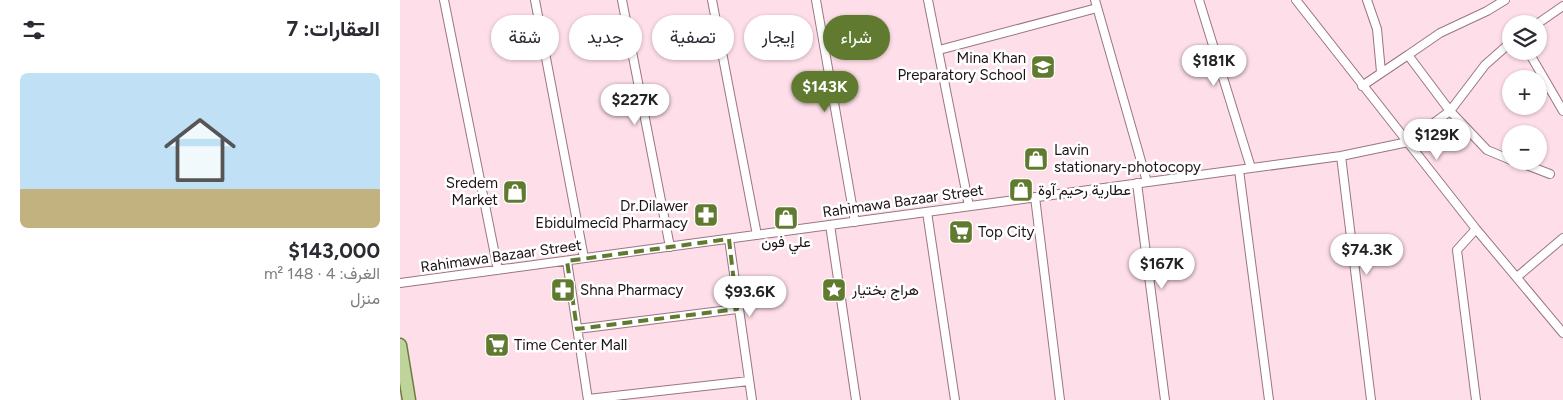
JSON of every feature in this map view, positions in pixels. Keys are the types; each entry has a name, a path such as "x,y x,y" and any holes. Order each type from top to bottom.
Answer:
{"main road":[{"path":"400,345 408,400"}],"street":[{"path":"444,0 498,270"},
{"path":"535,0 584,258"},
{"path":"622,0 670,247"},
{"path":"712,0 756,235"},
{"path":"816,0 855,222"},
{"path":"928,0 969,206"},
{"path":"1095,0 1147,182"},
{"path":"1199,0 1251,168"},
{"path":"1296,0 1476,229 1563,333"},
{"path":"1368,0 1376,29 1381,72"},
{"path":"1362,86 1440,33 1487,11 1505,0"},
{"path":"1547,17 1563,6"},
{"path":"939,50 1097,8"},
{"path":"1408,142 1450,111 1484,66 1502,50"},
{"path":"1408,55 1450,111 1487,150 1502,156"},
{"path":"1533,60 1563,112"},
{"name":"Rahimawa Bazaar Street","path":"400,284 1341,156 1408,142"},
{"path":"1341,156 1372,400"},
{"path":"1238,170 1269,400"},
{"path":"1540,170 1550,174"},
{"path":"1137,183 1165,400"},
{"path":"1036,197 1060,400"},
{"path":"927,212 955,400"},
{"path":"830,225 856,400"},
{"path":"1476,229 1457,250 1476,400"},
{"path":"1517,277 1563,238"},
{"path":"729,239 737,309 752,400"},
{"path":"567,261 588,400 749,381"},
{"path":"577,329 737,309"}],"highlighted area":[{"path":"729,239 737,309 577,329 567,261"}],"place":[{"name":"Mina Khan Preparatory School","path":"1043,67"},
{"name":"Lavin stationary-photocopy","path":"1036,159"},
{"name":"عطارية رحيم آوة","path":"1021,190"},
{"name":"Sredem Market","path":"515,192"},
{"name":"Dr.Dilawer Ebidulmecîd Pharmacy","path":"706,215"},
{"name":"علي فون","path":"786,218"},
{"name":"Top City","path":"961,232"},
{"name":"Shna Pharmacy","path":"563,290"},
{"name":"هراج بختيار","path":"834,290"},
{"name":"Time Center Mall","path":"497,345"}]}
